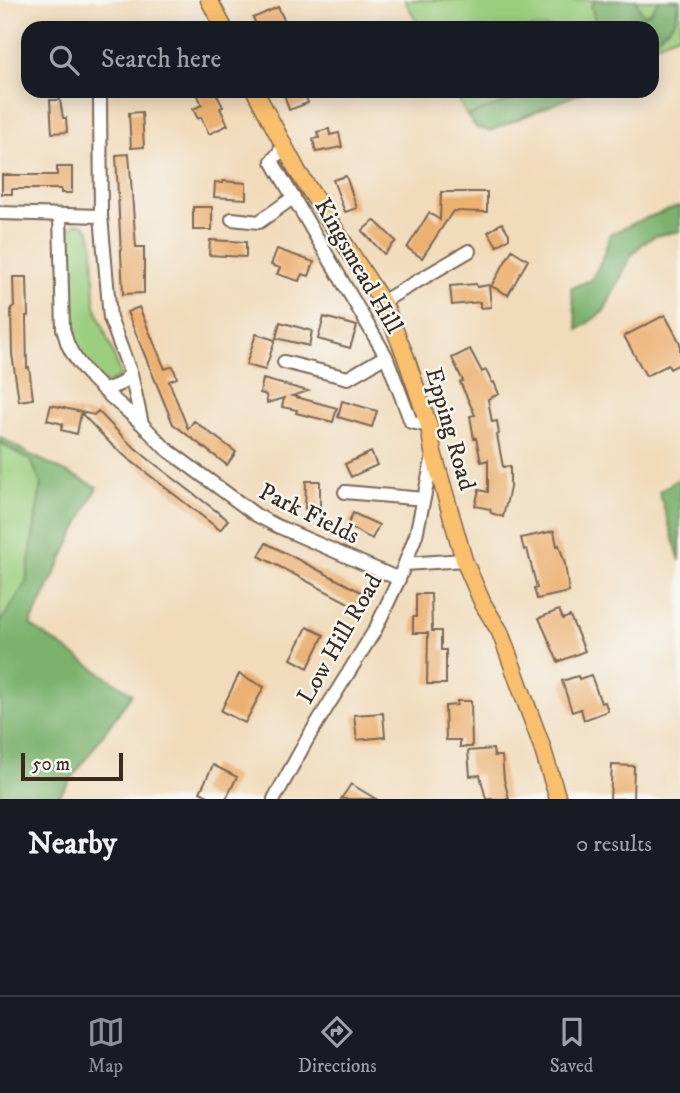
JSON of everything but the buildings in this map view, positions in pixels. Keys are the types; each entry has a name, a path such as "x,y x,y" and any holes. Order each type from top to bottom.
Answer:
{"main road":[{"path":"209,0 220,21"},
{"name":"Epping Road","path":"259,98 298,172 382,302 405,355 429,426 433,452 464,560 483,604 500,632 558,799"}],"street":[{"path":"100,98 101,216 110,318 131,374 142,424"},
{"name":"Kingsmead Hill","path":"284,146 272,161 387,356 411,422 429,426"},
{"name":"Kingsmead Hill","path":"232,219 260,222 294,197"},
{"path":"0,213 101,216"},
{"name":"Park Fields","path":"60,216 63,329 77,360 105,390 164,448 256,515 399,579"},
{"path":"382,302 469,251"},
{"name":"Kingsmead Hill","path":"284,362 348,378 387,356"},
{"path":"105,390 120,384 131,374"},
{"name":"Low Hill Road","path":"274,799 309,736 375,630 399,579 416,535 433,452"},
{"path":"345,492 424,499"},
{"path":"405,565 464,560"}],"green space":[{"path":"405,0 680,0 680,34 659,43 659,21 416,21"},
{"path":"596,0 636,0 643,15 650,13 659,0 677,0 677,10 673,23 659,36 659,21 595,21 591,5"},
{"path":"458,98 517,98 467,116"},
{"path":"517,98 568,98 490,131 477,128 467,116"},
{"path":"680,206 680,231 655,236 642,244 631,256 604,311 578,330 571,288 591,280 603,258 610,234"},
{"path":"76,223 85,225 91,234 95,305 121,375 108,384 91,376 68,345 65,231"},
{"path":"0,437 97,487 30,625 132,694 57,799 0,799 0,623 26,583 41,484 32,462 0,442"},
{"path":"0,443 32,462 41,484 26,583 0,623"},
{"path":"680,478 680,561 659,492"}]}
